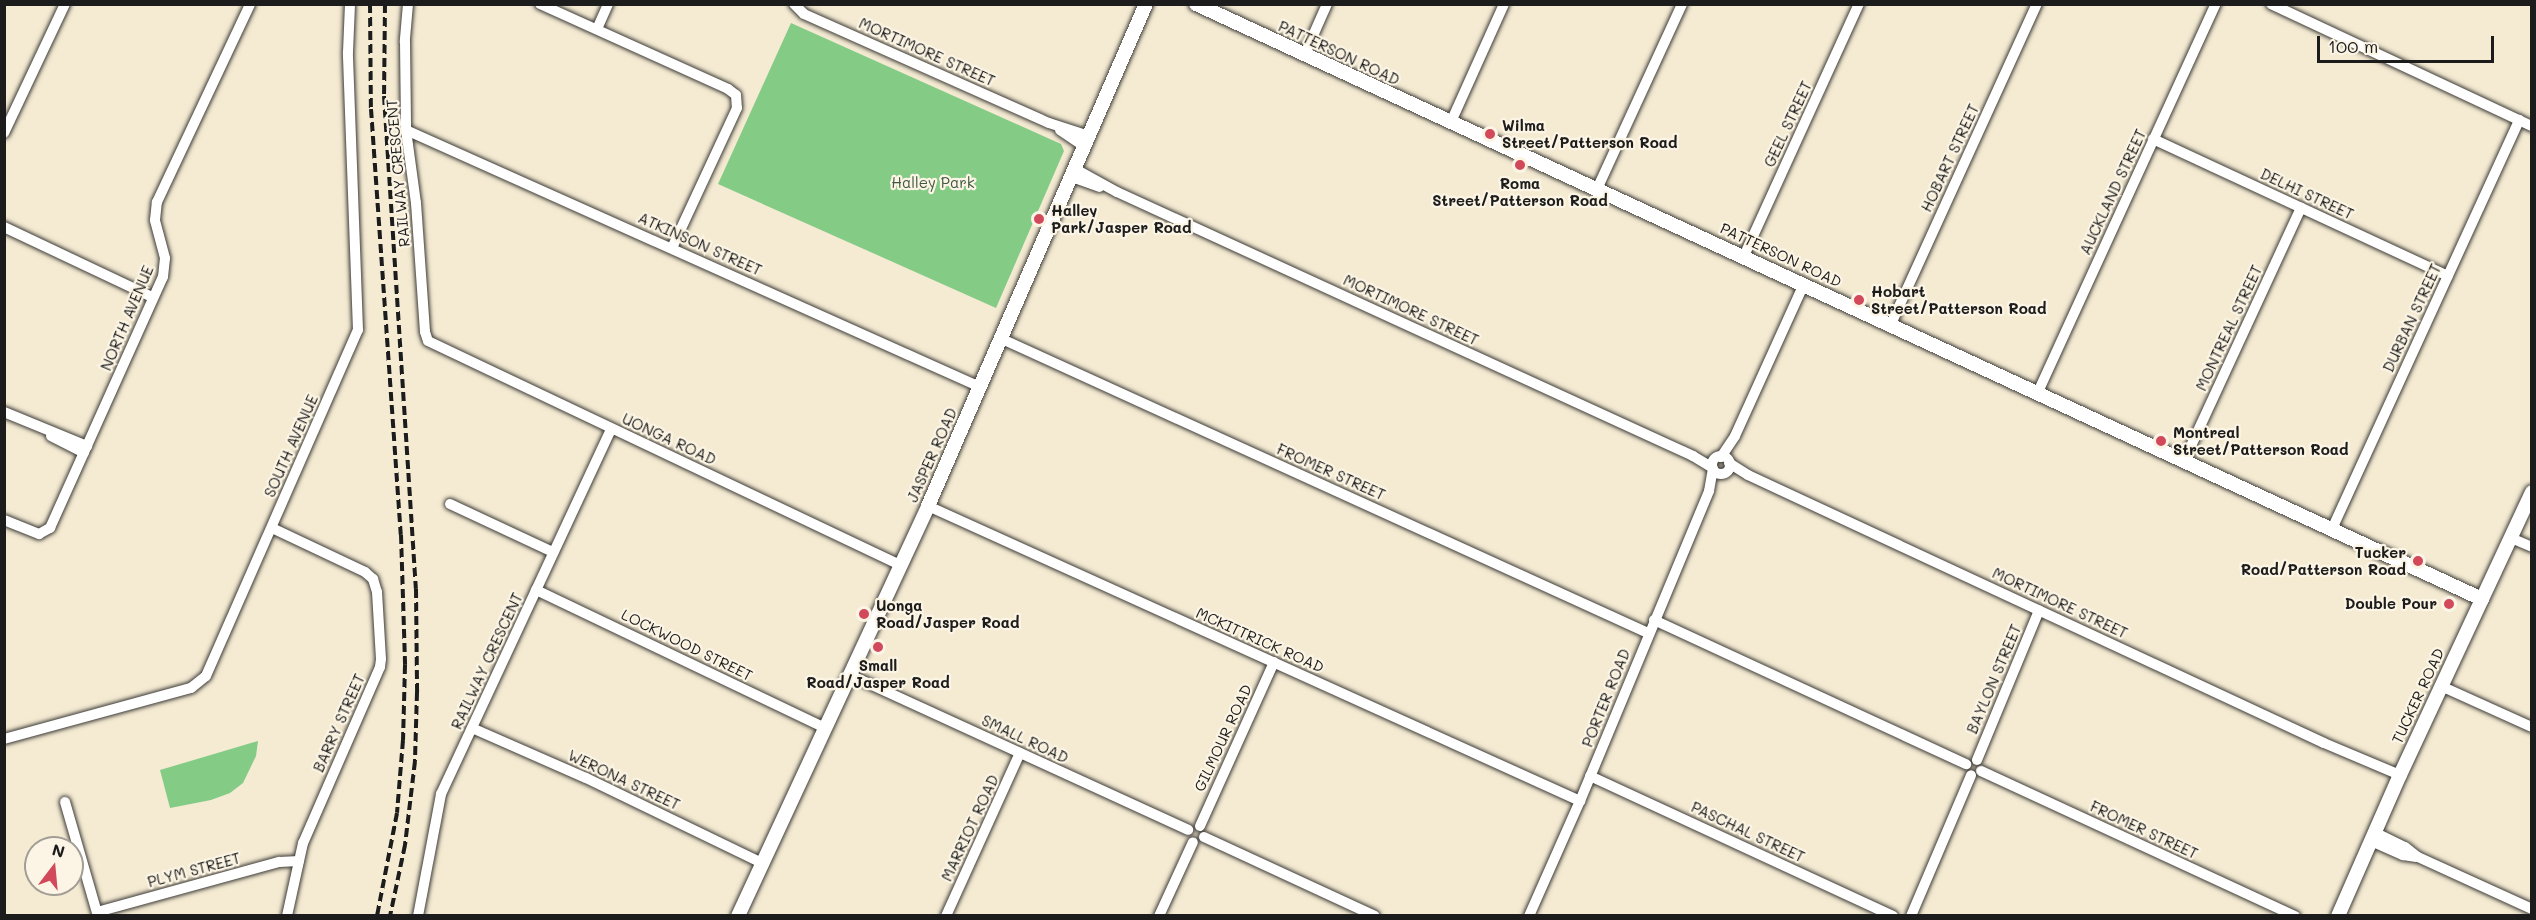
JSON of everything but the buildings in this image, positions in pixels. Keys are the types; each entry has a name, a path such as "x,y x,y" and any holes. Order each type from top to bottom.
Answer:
{"street":[{"path":"4,133 65,4"},
{"name":"NORTH AVENUE","path":"4,520 32,532 47,531 146,317 152,297 161,283 165,265 155,220 157,202 250,4"},
{"name":"SOUTH AVENUE","path":"4,740 200,683 206,676 350,348 359,322 348,52 351,4"},
{"name":"RAILWAY CRESCENT","path":"408,4 405,42 406,130 416,204 426,338"},
{"path":"540,4 728,89 737,99 735,114 672,248"},
{"path":"597,29 608,4"},
{"name":"JASPER ROAD","path":"738,915 928,506 1146,4"},
{"name":"PATTERSON ROAD","path":"1196,4 1304,56 1744,256 2482,599"},
{"path":"1304,56 1327,4"},
{"path":"1450,122 1504,4"},
{"path":"1597,189 1682,4"},
{"name":"GEEL STREET","path":"1744,256 1859,4"},
{"name":"HOBART STREET","path":"1891,324 2037,4"},
{"name":"AUCKLAND STREET","path":"2038,392 2216,4"},
{"path":"2271,4 2532,126"},
{"name":"MORTIMORE STREET","path":"794,5 804,14 1087,141"},
{"name":"DURBAN STREET","path":"2332,529 2519,120"},
{"name":"ATKINSON STREET","path":"406,130 980,387"},
{"name":"DELHI STREET","path":"2153,139 2448,276"},
{"name":"MORTIMORE STREET","path":"1073,173 1693,456 1748,475 2399,778"},
{"name":"MONTREAL STREET","path":"2184,460 2301,208"},
{"path":"4,227 152,297"},
{"name":"PORTER ROAD","path":"1529,915 1580,801 1709,491 1804,284"},
{"name":"UONGA ROAD","path":"426,338 435,346 900,565"},
{"name":"FROMER STREET","path":"1002,339 1648,633"},
{"path":"4,412 85,449"},
{"name":"RAILWAY CRESCENT","path":"418,915 439,801 611,429"},
{"name":"TUCKER ROAD","path":"2338,915 2372,836 2532,492"},
{"path":"450,504 553,552"},
{"name":"MCKITTRICK ROAD","path":"928,506 1580,801"},
{"name":"BARRY STREET","path":"272,528 365,572 373,579 377,592 380,667 303,843 287,915"},
{"path":"2511,538 2532,547"},
{"name":"LOCKWOOD STREET","path":"536,590 825,728"},
{"name":"BAYLON STREET","path":"1911,915 2040,610"},
{"name":"FROMER STREET","path":"1654,620 2295,915"},
{"name":"GILMOUR ROAD","path":"1200,826 1274,662"},
{"name":"SMALL ROAD","path":"850,675 1188,830"},
{"path":"2441,686 2532,727"},
{"name":"WERONA STREET","path":"472,728 586,778 762,863"},
{"name":"MARRIOT ROAD","path":"946,915 1020,753"},
{"name":"PASCHAL STREET","path":"1590,776 1893,915"},
{"path":"65,802 98,914"},
{"path":"1192,842 1188,830 1192,826 1200,826 1204,837"},
{"path":"2372,836 2403,855 2418,857 2532,909"},
{"path":"1192,842 1200,841 1204,837"},
{"path":"1204,837 1375,915"},
{"path":"1159,915 1192,842"},
{"name":"PLYM STREET","path":"98,914 279,862 299,861"},
{"path":"1345,915 1350,904"}],"green space":[{"name":"Halley Park","path":"791,23 1061,144 1064,151 996,308 718,184"},
{"path":"258,741 256,756 243,783 230,793 211,800 170,808 160,770"}],"railway":[{"path":"370,4 371,109 401,535 405,665 403,740 397,813 377,916"},
{"path":"385,4 384,96 416,589 417,692 415,761 405,845 390,916"}],"place":[{"name":"Wilma Street/Patterson Road","path":"1490,134"},
{"name":"Roma Street/Patterson Road","path":"1520,165"},
{"name":"Halley Park/Jasper Road","path":"1039,219"},
{"name":"Hobart Street/Patterson Road","path":"1859,300"},
{"name":"Montreal Street/Patterson Road","path":"2161,441"},
{"name":"Tucker Road/Patterson Road","path":"2418,561"},
{"name":"Double Pour","path":"2449,604"},
{"name":"Uonga Road/Jasper Road","path":"864,614"},
{"name":"Small Road/Jasper Road","path":"878,647"}]}
